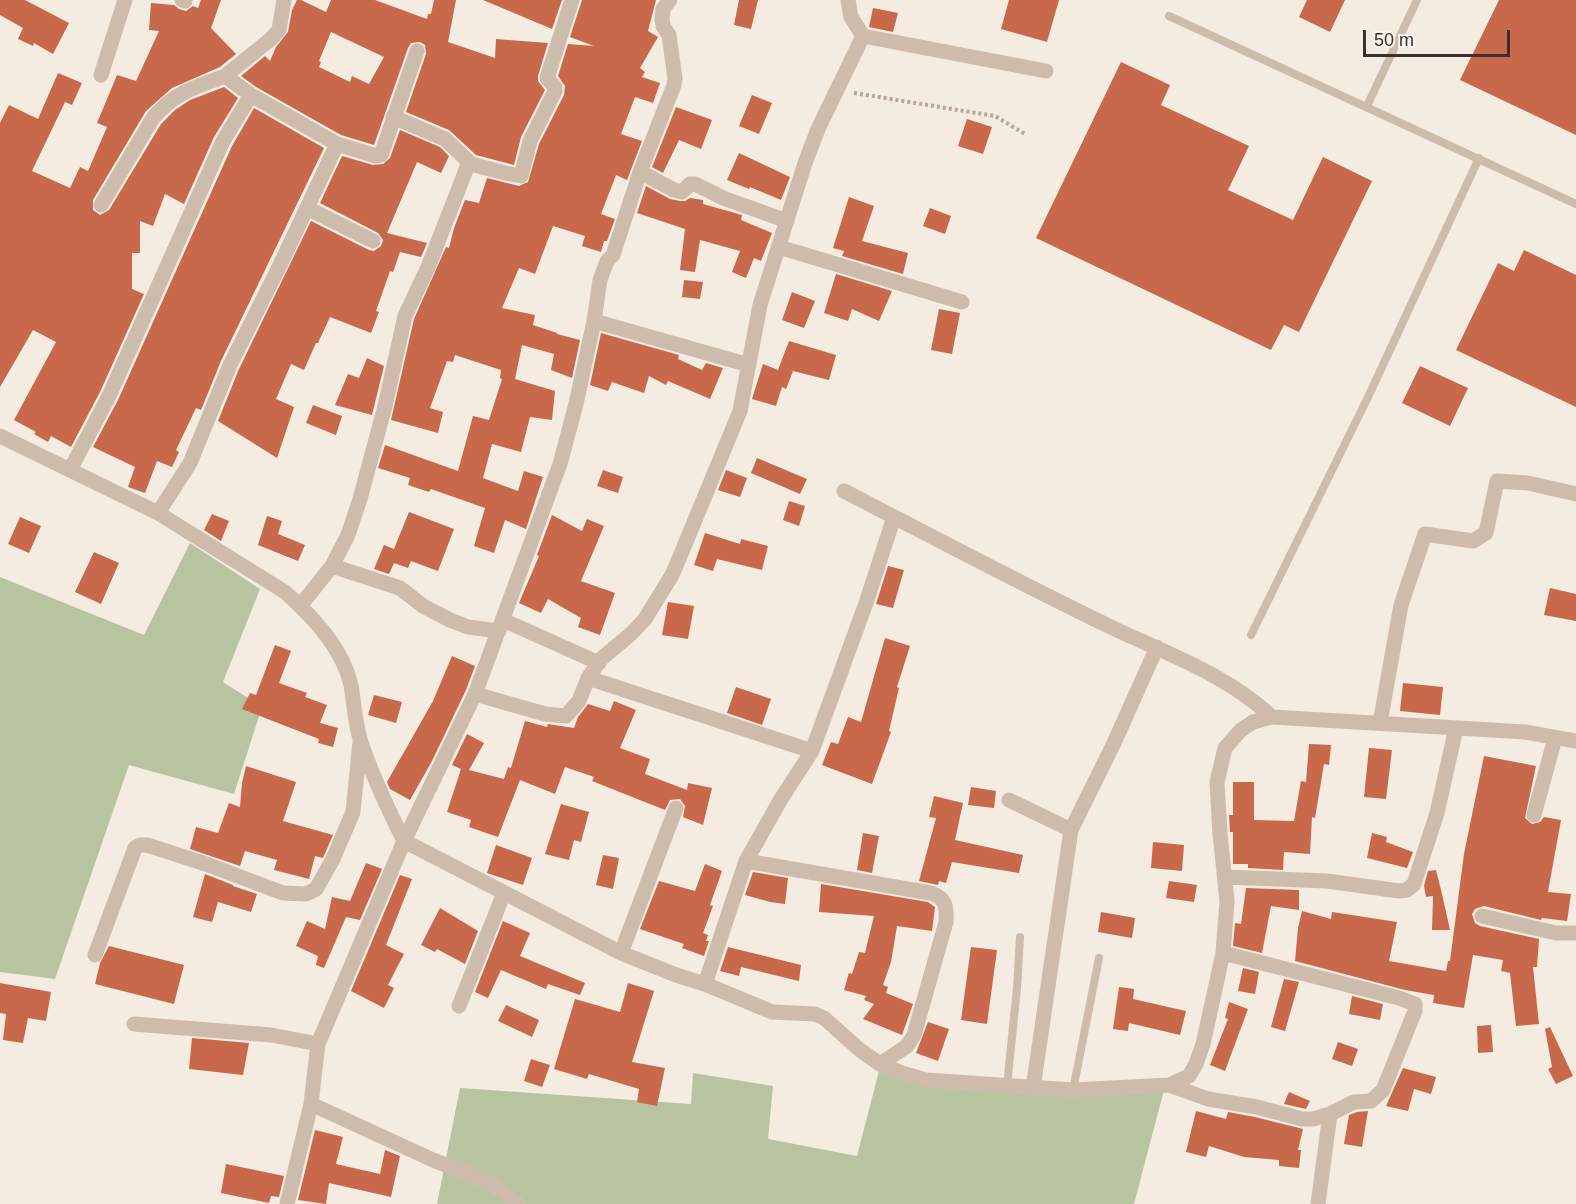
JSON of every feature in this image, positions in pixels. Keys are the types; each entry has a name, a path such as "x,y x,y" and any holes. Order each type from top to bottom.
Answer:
{"street":[{"path":"100,75 125,0"},
{"path":"101,205 153,118 178,94 225,76 279,30 284,0"},
{"path":"393,117 445,139 469,162 488,169 521,176 530,141 555,91 555,87 547,78 572,0"},
{"path":"287,1204 311,1104 318,1044 404,841 475,694 560,464 576,404 594,321 600,280 607,261 613,255 640,172 675,78 669,35 663,26 662,19 663,9 670,0"},
{"path":"847,0 851,17 862,36 1046,71"},
{"path":"475,694 545,714 566,716 579,701 588,678 599,663 645,619 672,575 740,411 760,305 805,163 818,129 862,36"},
{"path":"225,76 251,95 337,144 376,156 381,155 417,51"},
{"path":"70,470 109,396 223,141 251,95"},
{"path":"158,513 190,463 230,365 337,144"},
{"path":"300,606 332,566 348,535 385,406 405,316 429,265 469,162"},
{"path":"640,172 678,192 693,184 723,198 787,221"},
{"path":"307,208 373,241"},
{"path":"779,247 962,302"},
{"path":"594,321 749,365"},
{"path":"0,436 158,513 285,592 300,606 321,628 339,654 350,682 360,738 404,841 621,953 772,1012 815,1014 824,1018 879,1064 926,1080 1072,1090 1169,1085 1189,1076 1203,1044 1223,953 1227,901 1217,782 1225,748 1241,730 1252,722 1272,717 1380,723 1525,732 1576,741"},
{"path":"1380,723 1401,605 1425,534 1473,541 1486,533 1497,480 1528,483 1576,494"},
{"path":"844,491 1239,690 1272,717"},
{"path":"705,984 746,861 781,799 812,751 866,603 894,517"},
{"path":"332,566 400,588 423,606 468,627 501,625 599,663"},
{"path":"1033,1088 1071,830 1114,743 1157,647"},
{"path":"588,678 812,751"},
{"path":"1225,877 1327,881 1407,891 1414,884 1437,813 1456,728"},
{"path":"95,956 135,848 140,845 147,845 206,864 283,893 306,894 316,889 333,858 353,812 360,738"},
{"path":"1534,815 1555,738"},
{"path":"1009,800 1071,830"},
{"path":"621,953 676,808"},
{"path":"746,861 930,893 944,901 946,922 914,1035 907,1046 879,1064"},
{"path":"459,1006 504,893"},
{"path":"1482,916 1556,933 1576,933"},
{"path":"1169,1085 1208,1099 1257,1107 1302,1119 1313,1119 1330,1114 1346,1105 1371,1101 1383,1090 1415,1011 1414,1004 1399,998 1223,953"},
{"path":"134,1024 271,1035 318,1044"},
{"path":"311,1104 433,1160 490,1183 518,1204"},
{"path":"1318,1204 1330,1114"}],"lane":[{"path":"1367,106 1416,0"},
{"path":"1169,16 1576,204"},
{"path":"1251,635 1370,395 1479,158"},
{"path":"1006,1086 1020,938"},
{"path":"1072,1090 1099,958"}],"path":[{"path":"838,90 995,116 1025,134"}],"green space":[{"path":"190,543 260,589 223,682 262,707 234,794 129,765 55,979 0,972 0,577 144,635"},
{"path":"879,1071 1164,1090 1134,1204 437,1204 460,1088 691,1104 693,1073 773,1086 768,1139 857,1156"}],"building":[{"path":"0,0 25,0 69,23 53,54 34,43 33,46 18,39 23,28 0,15"},
{"path":"201,0 221,0 211,28 236,54 220,67 172,88 146,111 93,200 93,210 100,215 109,210 161,124 175,110 190,100 224,87 238,98 214,137 184,204 165,194 153,226 140,221 140,253 132,253 132,289 144,294 100,392 71,447 51,436 48,442 34,434 36,432 14,420 56,342 33,330 0,387 0,123 9,105 38,119 58,73 82,83 72,105 65,102 32,171 70,188 80,167 88,171 107,127 97,123 117,75 136,81 159,31 149,30 151,3 174,5 186,11 193,6 198,8"},
{"path":"297,0 326,12 331,0 375,0 427,19 428,14 431,14 434,0 456,0 448,42 495,58 496,39 548,43 538,76 538,81 545,90 521,137 514,165 476,155 449,130 406,112 426,54 425,45 420,42 411,43 408,48 374,145 341,135 256,87 241,76 265,56 270,61 276,47 288,32 292,10","holes":["331,32 384,57 369,84 352,76 350,82 319,67 321,62 319,61"]},
{"path":"483,0 562,0 552,29"},
{"path":"582,0 656,0 648,31 658,37 640,68 645,72 642,77 660,83 653,103 635,97 621,134 642,141 627,180 616,175 601,214 615,219 601,252 582,246 585,236 553,226 535,274 519,268 502,308 535,315 533,325 580,340 572,378 551,370 554,354 522,345 515,379 555,391 552,420 530,417 521,452 492,444 483,478 518,491 524,471 543,477 526,529 505,520 494,553 474,546 485,508 431,489 429,492 408,485 410,478 378,468 385,445 458,471 473,416 489,420 502,379 500,378 501,370 455,355 453,362 447,361 430,408 443,412 438,433 391,420 414,319 446,247 449,248 465,200 479,203 487,178 519,186 528,182 539,144 564,95 565,86 558,76 568,44 594,46 570,37"},
{"path":"739,0 758,0 751,29 734,25"},
{"path":"1009,0 1059,0 1047,42 1001,29"},
{"path":"1307,0 1345,0 1330,32 1299,17"},
{"path":"1499,0 1576,0 1576,135 1460,80"},
{"path":"873,8 898,13 893,32 869,27"},
{"path":"1121,62 1170,85 1161,105 1249,146 1228,190 1293,220 1323,157 1372,181 1299,332 1284,325 1271,350 1036,238"},
{"path":"752,95 772,103 759,134 739,126"},
{"path":"676,107 712,120 701,149 679,140 663,173 652,167"},
{"path":"254,108 324,148 221,361 201,410 196,408 176,450 179,452 172,467 157,461 145,493 128,487 135,467 93,447 118,400 232,146"},
{"path":"967,119 992,127 983,154 958,146"},
{"path":"400,130 440,147 449,156 441,173 417,162 387,233 427,243 421,257 400,252 393,272 390,271 371,333 330,317 304,370 291,364 276,399 294,407 277,458 218,421 239,369 311,221 369,250 374,251 381,246 383,240 378,233 320,203 342,156 373,165 383,164 390,158"},
{"path":"739,153 790,177 781,200 727,180"},
{"path":"646,186 670,199 703,200 703,204 742,215 741,220 772,233 761,261 754,258 746,278 732,272 740,251 700,240 695,272 680,270 685,229 637,213"},
{"path":"849,197 874,206 862,241 908,253 903,274 842,256 844,251 833,248"},
{"path":"930,208 951,216 945,234 923,226"},
{"path":"1524,250 1576,275 1576,407 1456,350 1498,263 1514,271"},
{"path":"836,274 892,291 879,321 852,309 848,321 824,313"},
{"path":"684,280 703,282 700,299 682,297"},
{"path":"792,292 815,301 804,328 782,320"},
{"path":"939,309 960,313 952,354 931,350"},
{"path":"601,333 679,355 678,359 702,370 706,363 723,368 710,399 668,381 666,385 649,376 644,393 612,382 608,391 590,385"},
{"path":"789,341 836,355 829,380 793,371 786,389 782,387 776,406 752,399 763,364 778,370"},
{"path":"367,358 384,366 372,415 335,405 348,374 359,378"},
{"path":"1420,366 1468,388 1450,426 1402,403"},
{"path":"313,405 342,416 336,435 306,423"},
{"path":"757,458 807,479 800,494 751,473"},
{"path":"603,470 623,477 618,493 597,486"},
{"path":"726,470 747,478 740,497 718,490"},
{"path":"789,501 805,506 799,526 783,520"},
{"path":"409,512 454,529 438,571 411,561 408,568 394,563 389,574 374,569 384,545 394,549"},
{"path":"212,514 229,521 221,541 204,530"},
{"path":"552,515 582,531 587,519 604,526 581,581 615,593 600,635 578,627 581,618 548,599 541,613 519,603 539,556 537,555"},
{"path":"267,516 282,521 278,534 305,545 298,561 258,545"},
{"path":"20,517 41,526 29,553 8,544"},
{"path":"705,533 740,544 741,539 768,546 762,570 717,559 713,571 694,565"},
{"path":"94,552 119,563 101,604 75,592"},
{"path":"888,566 904,570 893,608 876,604"},
{"path":"1550,588 1576,594 1576,621 1544,615"},
{"path":"668,602 694,606 688,639 662,635"},
{"path":"885,638 910,646 897,687 899,688 889,731 891,732 872,784 822,765 831,742 838,744 848,717 861,722"},
{"path":"275,645 291,651 279,683 307,693 305,697 327,705 320,723 338,728 333,747 318,743 319,739 242,709 250,693 256,695"},
{"path":"452,656 475,666 432,761 410,800 390,789 387,782 433,701"},
{"path":"1403,683 1443,687 1440,715 1400,711"},
{"path":"736,687 771,699 762,725 727,713"},
{"path":"374,695 402,702 396,723 368,715"},
{"path":"614,701 636,710 620,748 650,759 645,774 687,790 688,783 712,788 703,825 683,817 685,806 680,799 670,800 665,810 592,781 594,777 565,767 555,794 520,780 498,837 469,827 471,820 447,812 461,769 452,765 467,734 484,743 469,770 504,779 508,767 511,768 525,721 547,727 548,724 574,728 578,717 588,704 610,711"},
{"path":"1309,744 1331,745 1329,765 1324,764 1315,818 1312,817 1310,854 1284,852 1283,870 1248,868 1248,864 1233,864 1233,832 1230,832 1229,815 1233,815 1233,782 1254,782 1254,820 1294,821 1301,781 1306,782"},
{"path":"1369,748 1392,750 1386,799 1364,797"},
{"path":"1484,756 1536,766 1525,818 1532,824 1540,822 1544,817 1561,820 1548,892 1571,894 1567,921 1542,918 1541,920 1484,906 1475,909 1472,914 1475,923 1480,926 1539,939 1537,967 1533,967 1539,1024 1516,1026 1510,973 1501,971 1503,960 1473,955 1464,1008 1433,1003 1434,995 1405,990 1295,961 1302,911 1331,919 1332,912 1397,922 1389,961 1446,971 1448,961 1450,961 1464,854"},
{"path":"246,766 296,782 283,821 333,835 323,858 315,856 309,879 274,870 277,860 245,851 240,866 190,849 196,827 218,833 229,803 240,807"},
{"path":"971,787 996,791 994,808 968,805"},
{"path":"934,796 963,803 955,840 1023,855 1019,873 952,862 946,883 939,881 938,885 919,881 936,818 929,817"},
{"path":"561,804 589,812 581,842 574,840 569,860 545,854"},
{"path":"863,833 879,836 872,873 857,870"},
{"path":"1372,833 1387,837 1386,842 1413,852 1407,868 1367,858"},
{"path":"1153,842 1184,845 1182,871 1151,868"},
{"path":"496,845 532,858 523,885 487,873"},
{"path":"603,855 619,858 613,889 596,885"},
{"path":"366,863 382,869 360,920 346,917 324,968 316,965 318,956 296,946 307,921 325,929 332,897 350,901"},
{"path":"705,864 722,871 703,933 708,935 706,941 709,941 704,956 682,948 684,944 640,929 659,881 695,891"},
{"path":"1436,870 1450,930 1432,930 1433,896 1426,897 1424,886 1428,871"},
{"path":"753,872 788,878 785,904 745,895"},
{"path":"205,874 257,894 251,912 218,902 212,922 193,917"},
{"path":"400,875 412,879 386,945 404,954 388,985 394,988 384,1008 351,991"},
{"path":"1169,881 1197,885 1194,902 1166,898"},
{"path":"821,884 928,902 935,907 932,931 897,926 891,962 883,985 888,987 886,993 913,1004 902,1035 863,1019 874,1004 864,1000 866,996 844,990 859,952 865,953 874,916 819,912"},
{"path":"1246,888 1299,890 1299,910 1271,906 1262,953 1233,946 1235,923 1241,924"},
{"path":"440,908 478,931 465,964 437,949 435,952 421,945"},
{"path":"1101,912 1135,918 1132,938 1098,932"},
{"path":"503,921 530,933 520,956 585,983 580,995 548,984 546,989 501,970 488,998 475,992"},
{"path":"109,946 184,965 174,1004 95,984 100,963"},
{"path":"728,947 801,965 799,981 741,967 739,976 720,971"},
{"path":"971,947 997,950 987,1024 961,1020"},
{"path":"1243,968 1259,972 1255,994 1238,991"},
{"path":"1284,979 1299,982 1285,1031 1271,1027"},
{"path":"0,983 51,992 46,1021 28,1018 23,1043 3,1040 6,1014 0,1013"},
{"path":"628,983 654,991 632,1062 665,1068 657,1106 637,1102 639,1089 589,1074 587,1079 554,1069 575,999 620,1012"},
{"path":"1119,987 1134,989 1133,999 1186,1011 1180,1035 1129,1023 1128,1031 1113,1029"},
{"path":"1352,996 1383,1004 1380,1020 1349,1014"},
{"path":"1229,1002 1248,1009 1225,1071 1210,1065 1228,1019 1225,1018"},
{"path":"506,1005 539,1020 532,1037 498,1021"},
{"path":"928,1022 949,1029 938,1061 916,1053"},
{"path":"1491,1025 1493,1052 1478,1053 1477,1026"},
{"path":"1550,1027 1573,1076 1556,1084 1548,1069 1552,1067 1545,1029"},
{"path":"192,1038 249,1043 243,1075 189,1069"},
{"path":"1338,1042 1358,1049 1352,1066 1332,1059"},
{"path":"531,1059 550,1065 542,1087 524,1081"},
{"path":"1403,1068 1436,1077 1431,1094 1414,1089 1408,1111 1386,1106"},
{"path":"1289,1092 1310,1101 1306,1109 1284,1104"},
{"path":"1196,1111 1226,1119 1228,1112 1303,1129 1298,1150 1301,1150 1299,1168 1279,1166 1279,1160 1244,1157 1209,1146 1206,1157 1186,1152"},
{"path":"1368,1111 1362,1147 1344,1144 1349,1115"},
{"path":"315,1130 343,1137 336,1164 380,1174 385,1150 400,1156 391,1197 329,1183 326,1204 298,1200"},
{"path":"226,1164 284,1176 279,1197 271,1196 269,1203 221,1193"}]}
